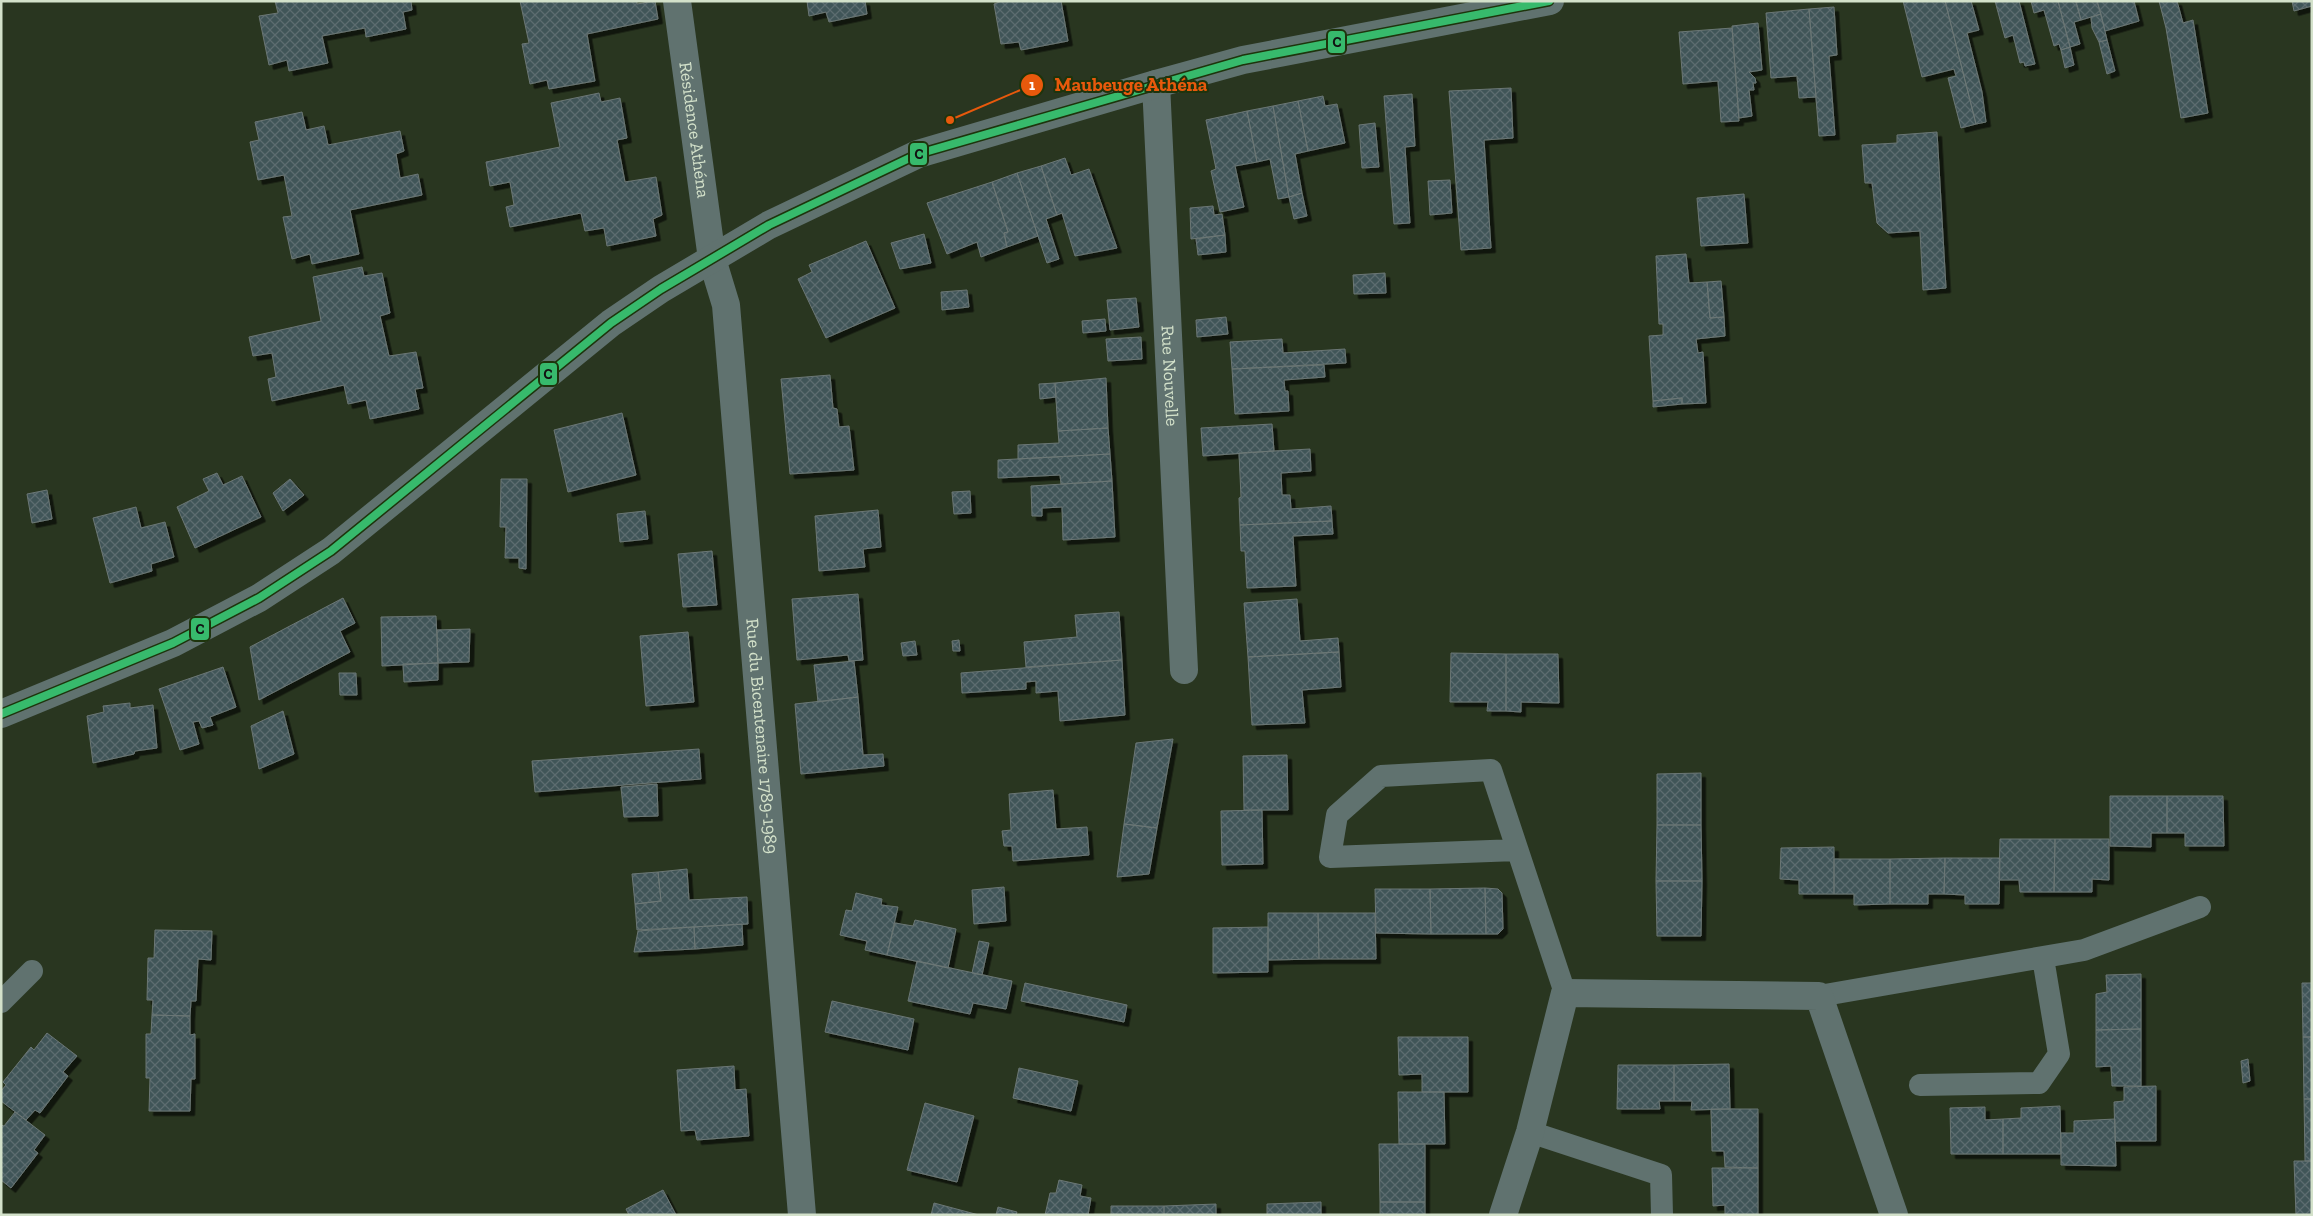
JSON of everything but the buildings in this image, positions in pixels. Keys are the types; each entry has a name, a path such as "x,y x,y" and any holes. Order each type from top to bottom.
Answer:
{"street":[{"name":"Résidence Athéna","path":"678,1 712,259"},
{"path":"1,714 173,643 259,598 331,551 611,323 661,289 769,226 918,154 1243,60 1550,1"},
{"name":"Rue Nouvelle","path":"1156,84 1184,670"},
{"name":"Rue du Bicentenaire 1789-1989","path":"712,259 726,305 802,1215"},
{"path":"1503,1215 1530,1132 1565,993 1819,996 1894,1215"}],"lane":[{"path":"1517,850 1330,856 1337,816 1381,776 1491,770 1565,993"},
{"path":"1819,996 2084,950 2200,908"},
{"path":"1920,1085 2039,1083 2059,1054 2043,958"},
{"path":"1,1002 32,971"},
{"path":"1530,1132 1661,1175 1662,1215"}],"transit line":[{"name":"C","path":"1,714 173,643 259,598 331,551 611,323 661,289 769,225 918,154 1243,60 1549,1"}],"place":[{"name":"Maubeuge Athéna","path":"950,120"}]}
